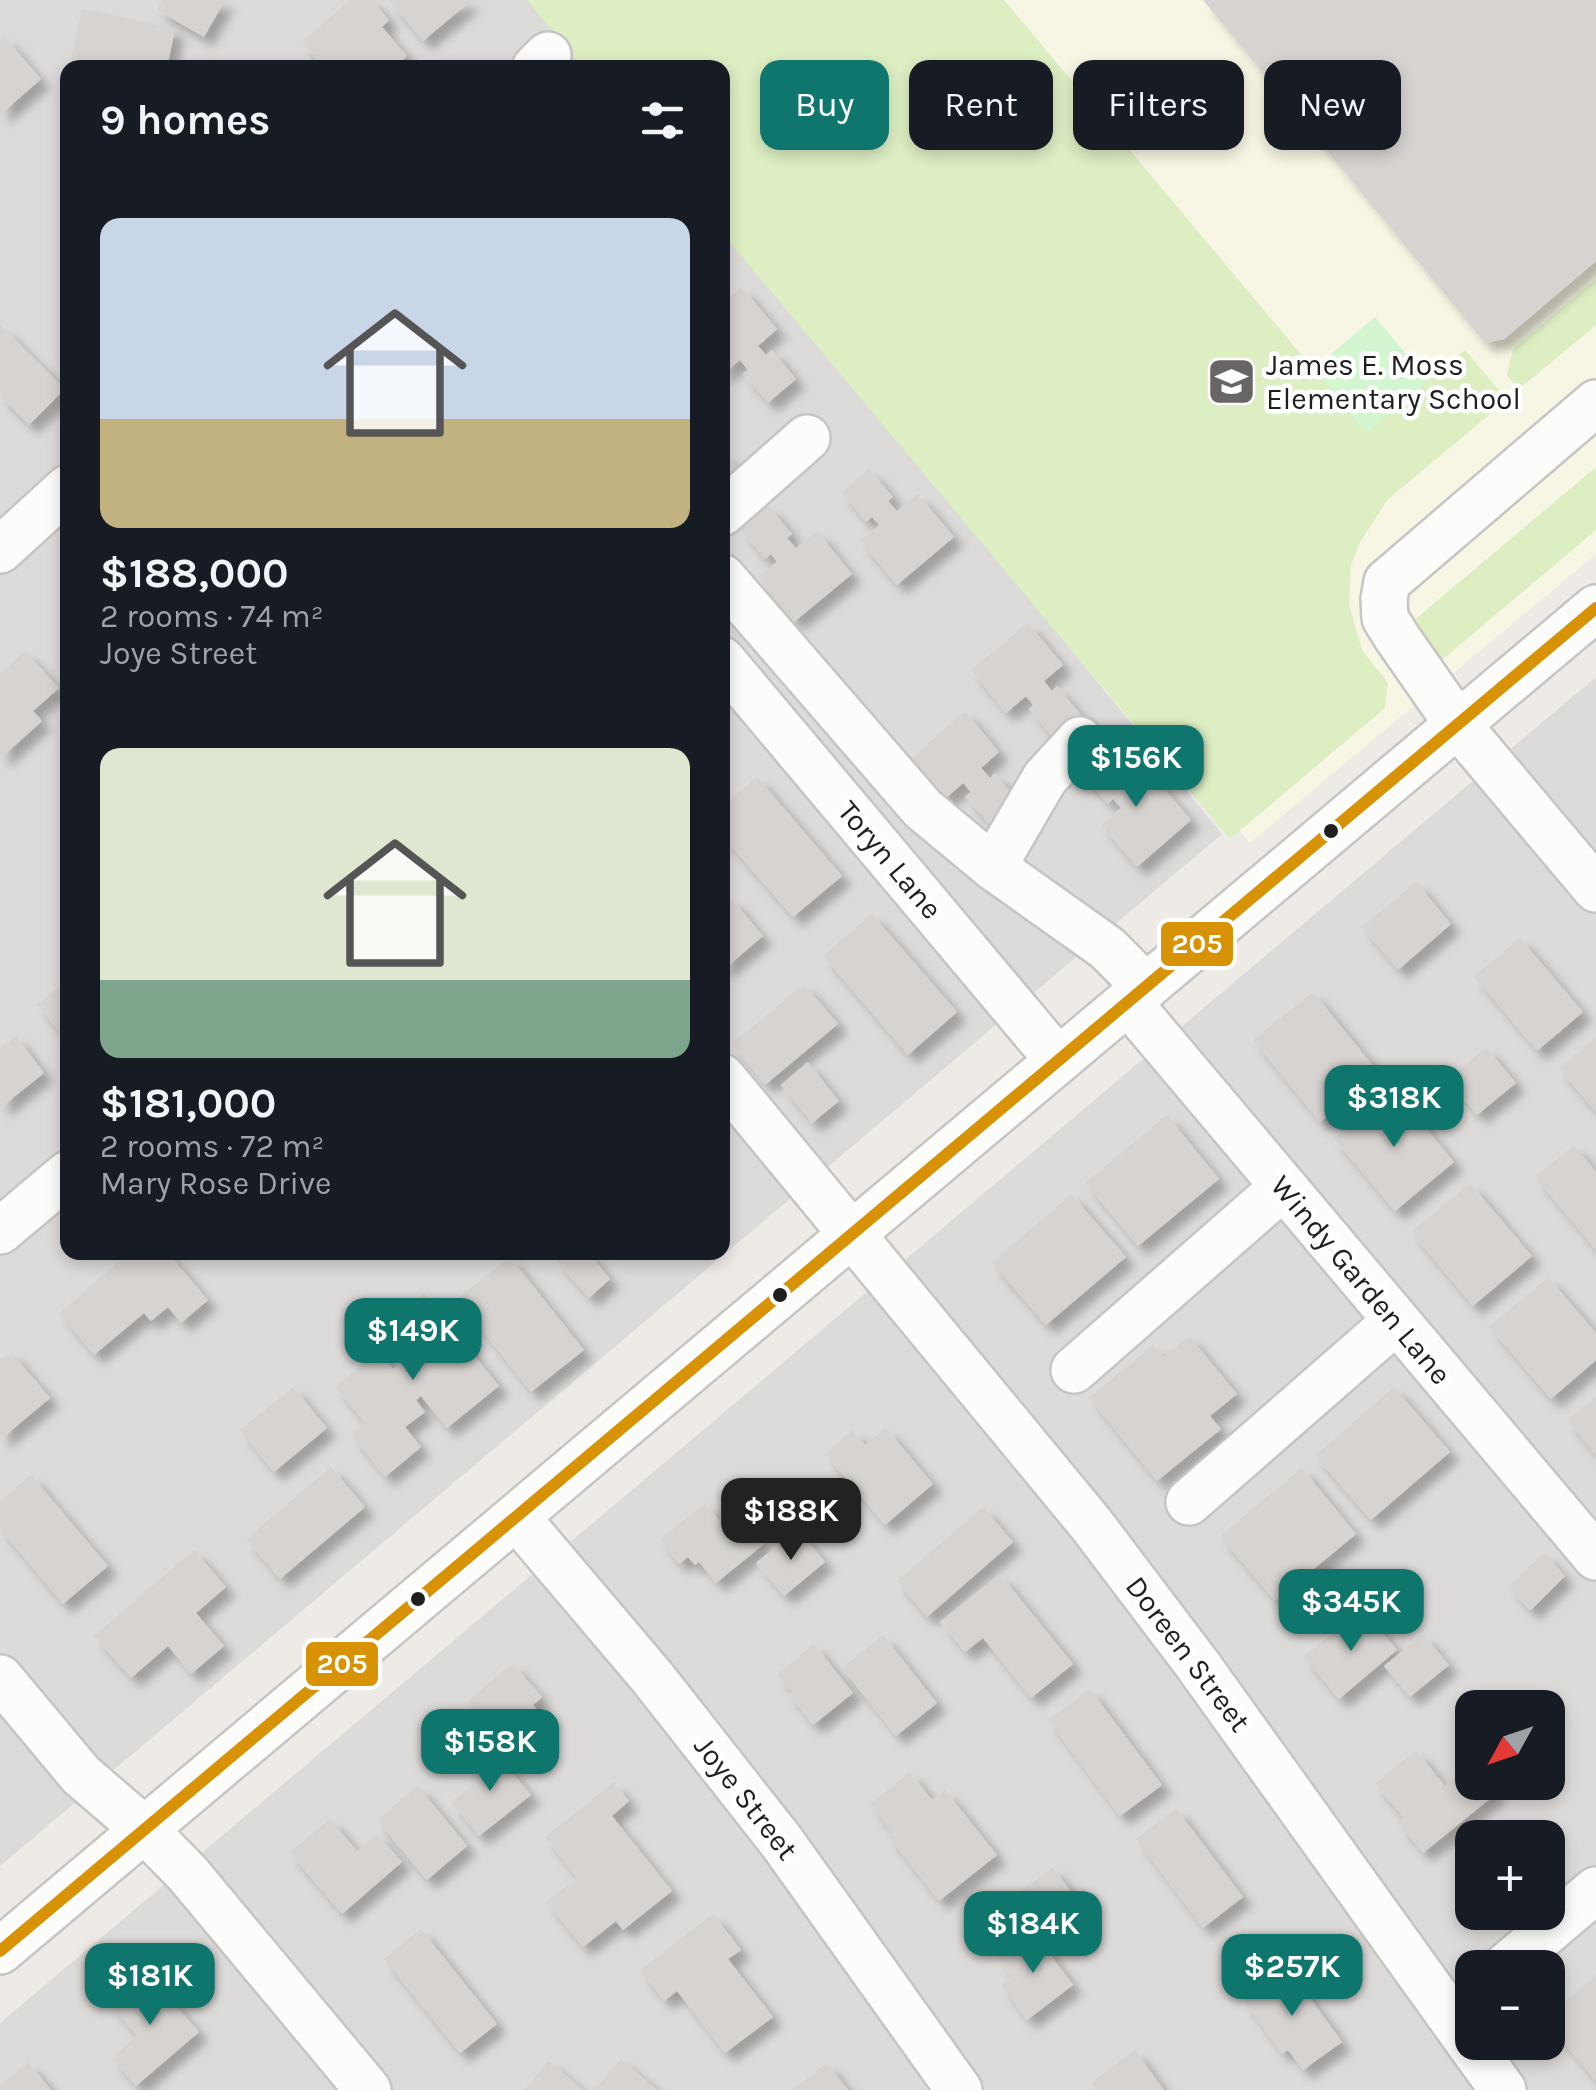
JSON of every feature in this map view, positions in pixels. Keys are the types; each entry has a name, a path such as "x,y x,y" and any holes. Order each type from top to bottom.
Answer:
{"street":[{"path":"1596,403 1388,582 1384,599 1386,618 1458,725 1596,889"},
{"path":"730,506 807,438"},
{"path":"0,550 60,495"},
{"name":"Windy Garden Lane","path":"730,586 924,809 956,840 1107,948 1137,994 1283,1187 1596,1557"},
{"path":"0,1951 1596,608"},
{"name":"Toryn Lane","path":"730,670 1058,1060"},
{"path":"992,867 1045,778 1080,740"},
{"name":"Doreen Street","path":"730,1086 1091,1524 1455,1996"},
{"path":"0,1231 60,1181"},
{"path":"1074,1370 1283,1187"},
{"path":"1189,1502 1396,1321"},
{"name":"Joye Street","path":"518,1518 652,1677 781,1841 959,2090"},
{"path":"0,1678 81,1775 145,1830 188,1874 368,2090"},
{"path":"1525,1950 1596,1890"},
{"name":"Doreen Street","path":"1488,2060 1503,2090"}],"shaded area":[{"path":"0,0 538,0 587,60 60,60 60,1260 718,1260 0,1866"},
{"name":"James E. Moss Elementary School","path":"547,0 1596,0 1596,554 1250,843 730,219 730,60 701,60"},
{"path":"730,234 1222,834 730,1250"},
{"path":"1596,677 1596,2090 0,2090 0,2023"}],"green space":[{"path":"527,0 1004,0 1073,82 1073,150 1130,150 1366,432 1465,350 1507,400 1387,500 1359,544 1351,565 1349,604 1362,650 1388,683 1385,708 1230,839 730,242 730,60 577,60"},
{"path":"1596,279 1596,325 1519,389 1507,376 1513,349"},
{"path":"1375,317 1428,381 1366,433 1313,369"},
{"path":"1596,467 1596,530 1437,664 1406,627"}],"building":[{"path":"163,0 225,0 204,37 157,10"},
{"path":"350,0 372,0 389,20 382,27 407,56 403,60 317,60 302,42"},
{"path":"389,0 472,0 423,41"},
{"path":"1203,0 1596,0 1596,261 1504,339 1485,343 1326,150 1401,150 1401,60 1264,60 1264,74"},
{"path":"82,9 175,29 169,60 71,60"},
{"path":"4,36 41,79 0,115 0,40"},
{"path":"742,287 777,329 758,346 766,355 772,350 796,379 768,403 743,374 748,370 740,360 730,368 730,297"},
{"path":"0,325 60,384 60,394 29,425 0,395"},
{"path":"730,460 741,472 730,481"},
{"path":"869,469 893,497 888,501 897,511 918,494 954,537 897,585 860,541 879,525 872,517 866,522 842,492"},
{"path":"768,505 792,534 787,538 796,548 817,531 852,574 794,622 758,577 777,562 771,554 765,559 740,529"},
{"path":"1028,623 1063,665 1044,681 1052,691 1057,686 1081,715 1053,738 1029,709 1033,705 1026,696 1006,713 971,670"},
{"path":"25,651 59,688 33,711 42,721 0,759 0,674"},
{"path":"965,711 999,752 981,768 990,778 995,773 1019,802 991,826 965,797 971,792 963,783 944,800 909,760"},
{"path":"1112,750 1135,779 1130,784 1138,794 1156,779 1191,820 1137,867 1101,825 1121,808 1113,799 1108,804 1083,775"},
{"path":"757,777 842,876 793,917 730,845 730,800"},
{"path":"1416,882 1451,924 1398,970 1362,927"},
{"path":"730,899 763,936 730,964"},
{"path":"872,914 957,1012 908,1055 823,956"},
{"path":"1520,938 1583,1012 1537,1051 1474,976"},
{"path":"804,984 838,1024 765,1085 732,1044"},
{"path":"60,986 60,1032 37,1005"},
{"path":"1313,992 1379,1073 1320,1122 1253,1040"},
{"path":"16,1036 44,1073 0,1108 0,1049"},
{"path":"1596,1036 1596,1112 1559,1069"},
{"path":"1486,1047 1516,1083 1477,1115 1448,1080"},
{"path":"808,1062 839,1101 812,1123 781,1085"},
{"path":"1393,1088 1454,1162 1395,1211 1333,1138"},
{"path":"1167,1115 1219,1179 1138,1246 1085,1183"},
{"path":"1574,1145 1596,1172 1596,1250 1535,1177"},
{"path":"1470,1183 1532,1256 1473,1306 1411,1232"},
{"path":"1071,1194 1126,1257 1046,1325 992,1263"},
{"path":"121,1260 174,1260 208,1300 181,1323 168,1307 151,1321 144,1313 94,1355 59,1313"},
{"path":"506,1260 512,1260 584,1350 531,1392 457,1299"},
{"path":"556,1260 595,1260 610,1279 589,1298"},
{"path":"1548,1277 1596,1333 1596,1360 1551,1399 1489,1327"},
{"path":"424,1293 499,1386 447,1428 421,1396 416,1400 425,1412 405,1427 421,1447 385,1477 351,1434 365,1423 335,1387 378,1352 393,1369 397,1366 376,1332"},
{"path":"1189,1336 1237,1394 1210,1416 1221,1429 1157,1481 1089,1398 1153,1345 1163,1357"},
{"path":"11,1352 50,1398 0,1440 0,1361"},
{"path":"293,1387 327,1428 274,1472 240,1430"},
{"path":"1394,1387 1450,1452 1371,1520 1315,1456"},
{"path":"1596,1396 1596,1455 1567,1420"},
{"path":"886,1428 933,1484 885,1525 825,1454 853,1430 865,1445"},
{"path":"331,1467 365,1507 280,1579 246,1539"},
{"path":"1302,1468 1356,1534 1275,1601 1220,1536"},
{"path":"31,1475 108,1566 63,1604 0,1529 0,1501"},
{"path":"705,1503 719,1520 734,1508 764,1544 716,1583 699,1562 695,1565 688,1557 679,1564 660,1540"},
{"path":"983,1507 1013,1542 927,1617 897,1581"},
{"path":"798,1529 825,1562 784,1596 756,1563"},
{"path":"194,1550 226,1587 196,1613 224,1646 191,1674 168,1646 131,1678 94,1636"},
{"path":"1544,1553 1565,1576 1530,1611 1508,1586"},
{"path":"1000,1574 1073,1664 1031,1698 983,1638 965,1652 940,1622"},
{"path":"1363,1608 1397,1650 1339,1699 1304,1657"},
{"path":"1423,1634 1449,1665 1410,1697 1384,1666"},
{"path":"883,1635 937,1703 896,1736 842,1668"},
{"path":"814,1644 853,1693 813,1725 777,1674"},
{"path":"512,1663 542,1697 533,1705 548,1722 512,1754 467,1702"},
{"path":"1090,1689 1162,1785 1120,1816 1048,1720"},
{"path":"493,1749 531,1795 479,1836 451,1802 476,1781 468,1770"},
{"path":"1416,1750 1445,1786 1455,1777 1455,1800 1488,1800 1464,1820 1455,1820 1455,1827 1423,1853 1398,1823 1404,1818 1375,1784"},
{"path":"910,1772 932,1800 945,1790 997,1855 939,1901 888,1836 892,1833 870,1804"},
{"path":"614,1782 629,1801 612,1816 672,1891 623,1930 616,1921 583,1947 546,1902 577,1878 545,1837"},
{"path":"418,1786 467,1846 427,1880 377,1820"},
{"path":"1176,1808 1243,1897 1203,1928 1136,1839"},
{"path":"330,1819 357,1851 377,1834 402,1862 342,1914 290,1853"},
{"path":"1053,1867 1075,1897 1043,1921 1021,1891"},
{"path":"713,1914 741,1950 728,1959 773,2017 725,2053 677,1991 664,2001 640,1970"},
{"path":"421,1929 497,2024 460,2053 384,1959"},
{"path":"1034,1932 1073,1985 1027,2020 1001,1985 1011,1977 998,1959"},
{"path":"1288,1967 1342,2042 1303,2070 1288,2050 1282,2054 1243,2000"},
{"path":"146,1972 199,2032 136,2086 112,2058 137,2036 109,2003"},
{"path":"1596,1975 1596,2081 1565,2044 1565,2002"},
{"path":"1135,2050 1164,2090 1096,2090 1091,2083"},
{"path":"621,2059 657,2090 594,2090"},
{"path":"549,2061 583,2090 524,2090"},
{"path":"28,2062 51,2090 0,2090 0,2085"},
{"path":"827,2063 848,2090 792,2090"}],"transit line":[{"name":"205","path":"0,1951 1596,608"}],"place":[{"name":"James E. Moss Elementary School","path":"1231,382"}]}
